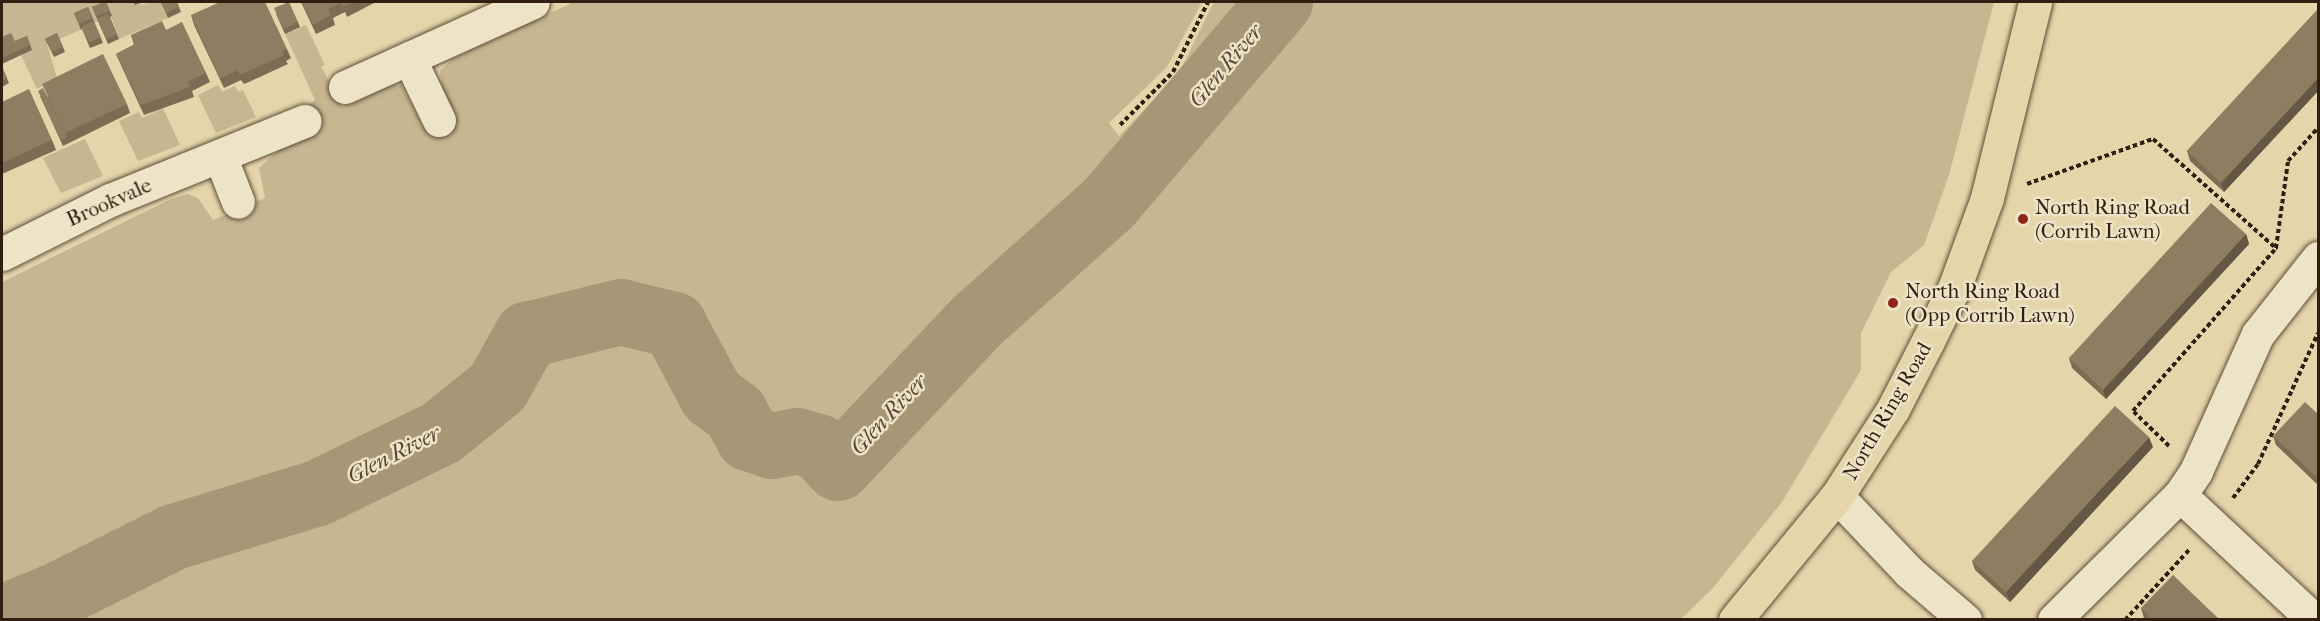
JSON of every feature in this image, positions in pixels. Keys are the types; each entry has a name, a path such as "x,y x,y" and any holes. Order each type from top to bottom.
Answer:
{"main road":[{"name":"North Ring Road","path":"1735,620 1837,496 1893,409 1955,286 1987,198 2035,2"}],"street":[{"path":"345,87 533,2"},
{"path":"409,58 439,120"},
{"name":"Brookvale","path":"2,254 110,200 306,121"},
{"path":"220,156 238,202"},
{"path":"2054,620 2188,483 2258,333 2309,268"},
{"path":"2188,483 2314,620"},
{"path":"1837,496 1909,572 1965,620"}],"path":[{"path":"1120,125 1173,72 1208,2"},
{"path":"2188,483 2133,411 2276,248 2288,161 2319,128"},
{"path":"1987,198 2152,139 2276,248 2309,268"}],"shaded area":[{"path":"2,2 133,2 135,5 161,2 168,18 119,39 111,16 94,23 76,18 81,30 47,44 57,78 37,89 21,55 32,50 2,43"},
{"path":"574,2 1202,2 1167,67 1109,123 1119,136 1179,73 1214,2 1994,2 1949,175 1924,245 1891,272 1861,333 1861,370 1782,502 1712,589 1681,619 2,620 2,282 171,199 188,194 198,198 213,220 265,198 259,168 284,145 320,129 310,104 315,100 285,34 306,25 325,65 321,66 342,107 390,85 401,85 429,136 456,122 442,88 440,71 452,59"},
{"path":"218,85 222,92 235,86 238,92 243,90 256,117 216,133 198,95"},
{"path":"163,108 180,145 138,161 119,121 139,112 142,118"},
{"path":"85,139 103,176 61,193 43,158"}],"building":[{"path":"106,2 110,11 96,16 92,7"},
{"path":"161,2 177,2 179,7 166,13"},
{"path":"220,2 265,2 287,49 282,51 284,55 240,75 238,70 220,79 191,15"},
{"path":"289,2 298,22 283,29 274,8"},
{"path":"302,2 355,2 343,7 341,3 328,9 331,15 313,25"},
{"path":"88,7 93,18 79,24 74,13"},
{"path":"2319,8 2319,77 2221,183 2187,151"},
{"path":"108,14 117,34 106,39 97,19"},
{"path":"93,21 101,37 89,43 81,27"},
{"path":"162,21 166,30 182,22 206,73 187,82 190,87 141,105 116,54 135,44 131,35"},
{"path":"11,33 15,41 27,36 30,45 2,58 2,37"},
{"path":"57,33 63,47 52,52 45,39"},
{"path":"103,54 127,104 65,133 42,84"},
{"path":"2,67 7,78 2,81"},
{"path":"43,88 67,137 61,140 38,91"},
{"path":"29,89 52,140 2,163 2,102"},
{"path":"2211,203 2246,234 2103,390 2069,358"},
{"path":"2305,402 2319,415 2319,479 2273,436"},
{"path":"2115,406 2149,437 2006,592 1972,561"},
{"path":"2173,575 2220,620 2152,620 2141,608"}],"waterway":[{"name":"Glen River","path":"2,618 56,596 174,537 318,493 441,433 498,387 527,335 621,312 674,325 712,396 735,413 749,438 772,446 797,441 818,447 838,468 976,322 1109,203 1280,2"}],"place":[{"name":"North Ring Road (Corrib Lawn)","path":"2023,219"},
{"name":"North Ring Road (Opp Corrib Lawn)","path":"1893,303"}]}
